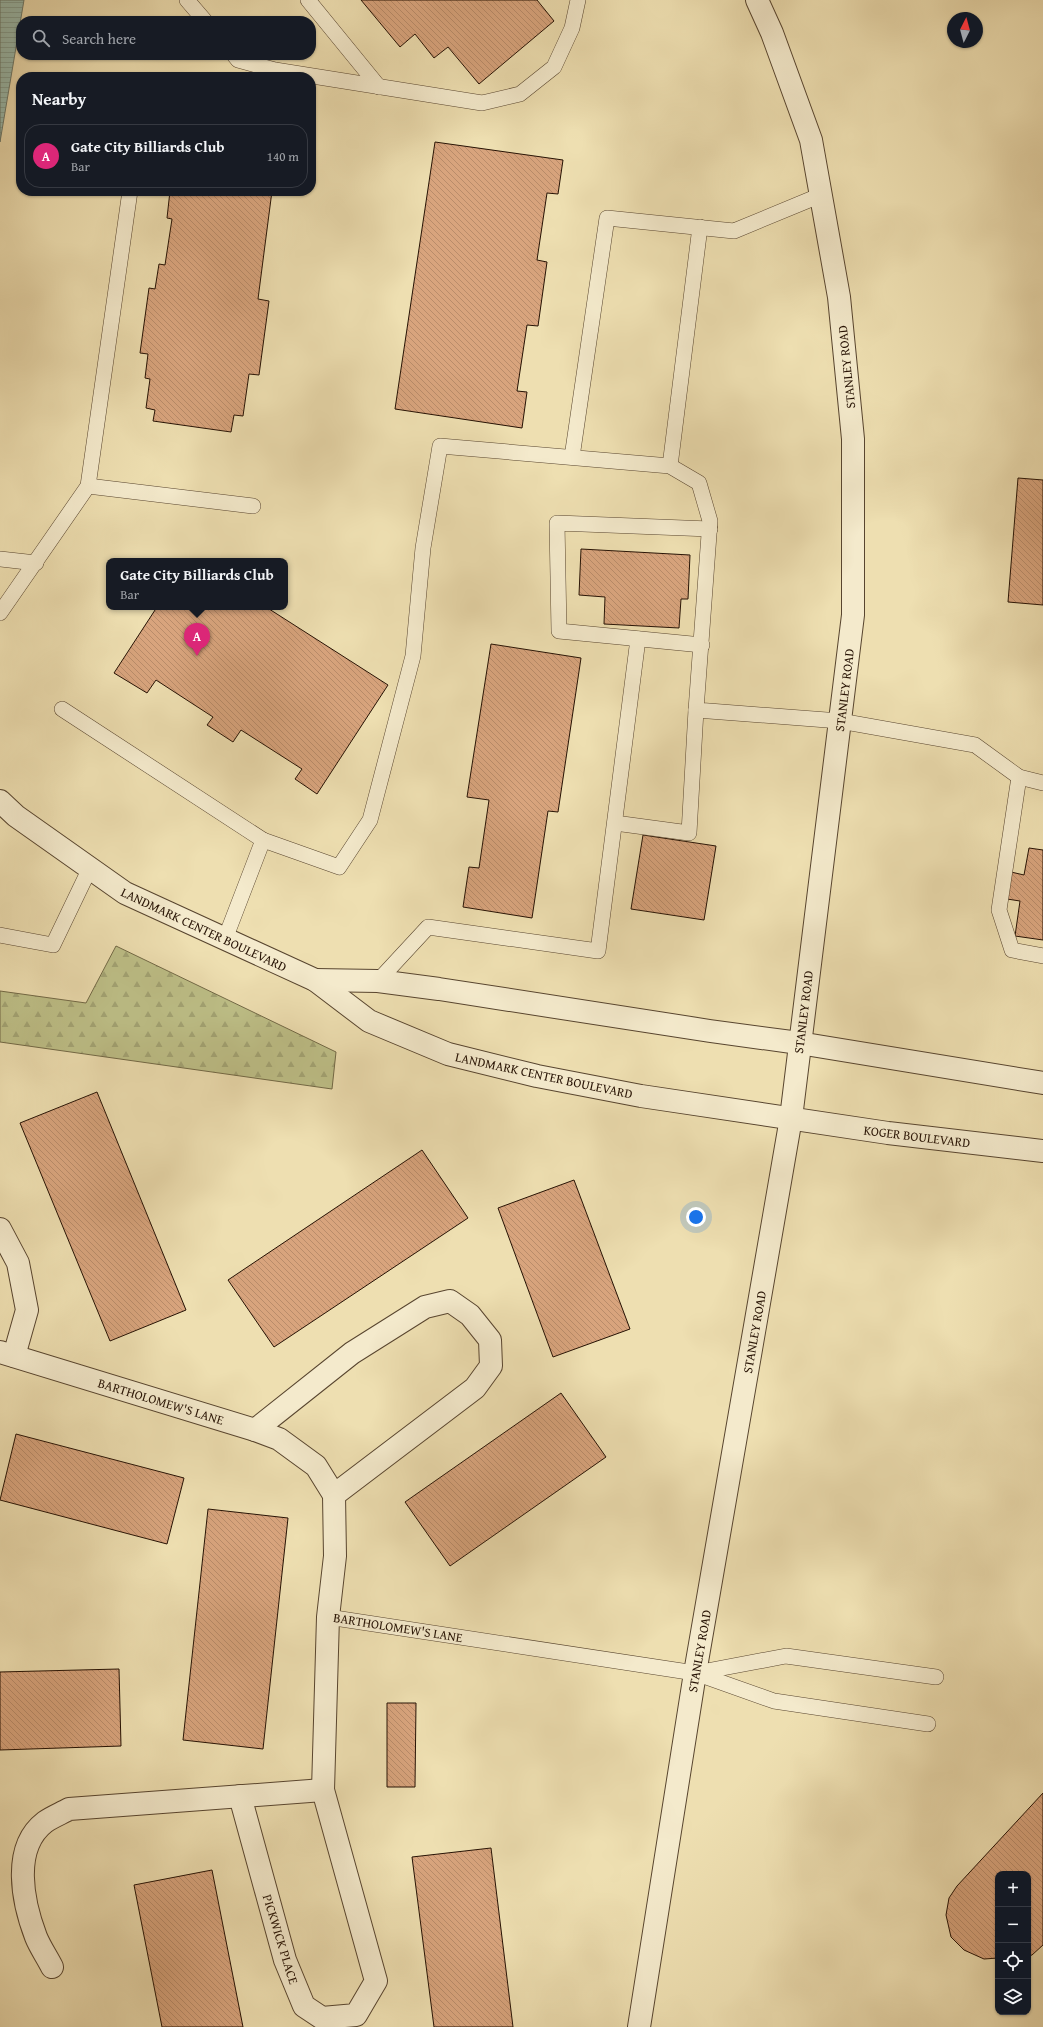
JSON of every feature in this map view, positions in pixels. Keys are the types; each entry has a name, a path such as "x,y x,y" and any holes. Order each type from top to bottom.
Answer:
{"street":[{"name":"STANLEY ROAD","path":"639,2027 695,1673 791,1118 799,1043 853,615 853,439 839,297 811,140 772,33 757,0"},
{"name":"LANDMARK CENTER BOULEVARD","path":"0,801 16,816 125,893 315,980 369,1022 448,1054 537,1076 634,1094 791,1118"},
{"name":"LANDMARK CENTER BOULEVARD","path":"315,980 378,981 799,1043"},
{"path":"799,1043 1043,1082"},
{"name":"KOGER BOULEVARD","path":"791,1118 888,1133 1043,1151"},
{"path":"0,1229 18,1263 26,1310 7,1354"},
{"path":"255,1430 352,1353 425,1307 450,1301 470,1315 490,1340 491,1366 475,1388 334,1495"},
{"name":"BARTHOLOMEW'S LANE","path":"7,1354 255,1430 279,1439 316,1466 334,1495 335,1556 328,1617"},
{"name":"PICKWICK PLACE","path":"240,1796 285,1960 304,2006 322,2018 356,2014 376,1981 323,1790 328,1617"},
{"path":"52,1967 36,1938 25,1903 22,1868 29,1841 44,1822 69,1809 323,1790"}],"lane":[{"path":"187,0 201,16"},
{"path":"308,0 380,87"},
{"path":"316,77 482,103 520,94 554,67 572,28 578,0"},
{"path":"238,60 287,72"},
{"path":"0,613 88,486 129,196"},
{"path":"572,457 608,218 734,231 821,196"},
{"path":"670,466 700,227"},
{"path":"62,710 263,840 339,867 370,820 413,656 422,548 440,446 670,466 699,483 710,521 696,710 689,833 615,823"},
{"path":"88,486 253,506"},
{"path":"702,645 559,631 557,523 710,529"},
{"path":"0,559 36,563"},
{"path":"378,981 428,926 598,951 638,639"},
{"path":"696,710 840,721 975,745 1019,777 1043,783"},
{"path":"1019,777 999,910 1012,950 1043,956"},
{"path":"225,939 263,840"},
{"path":"0,935 53,945 90,868"},
{"name":"BARTHOLOMEW'S LANE","path":"328,1617 695,1673"},
{"path":"695,1673 786,1656 936,1677"},
{"path":"695,1673 774,1701 928,1724"}],"green space":[{"path":"116,946 336,1052 332,1089 0,1042 0,991 86,1003"}],"shaded area":[{"path":"0,0 24,0 21,16 16,16 16,47 0,142"}],"building":[{"path":"361,0 537,0 554,21 479,84 448,47 434,58 415,34 400,47"},
{"path":"435,142 563,160 558,194 547,193 537,260 547,262 538,326 527,325 517,391 527,392 522,428 395,409"},
{"path":"169,196 271,196 258,299 269,301 259,375 249,374 243,416 234,415 231,432 153,421 155,410 146,408 150,379 145,378 148,354 140,353 149,288 155,289 159,264 165,265 172,219 167,218"},
{"path":"1018,478 1043,480 1043,605 1008,602"},
{"path":"581,549 690,555 688,599 681,599 679,628 604,624 605,597 579,595"},
{"path":"155,610 271,610 388,685 317,794 295,779 302,769 241,730 233,742 207,725 213,717 156,680 147,693 114,673"},
{"path":"491,644 581,658 558,812 548,811 532,918 463,907 469,867 479,868 489,800 467,797"},
{"path":"643,835 716,846 704,920 631,909"},
{"path":"1029,848 1043,850 1043,940 1015,936 1020,901 1007,899 1011,872 1024,875"},
{"path":"97,1092 186,1310 110,1341 20,1123"},
{"path":"422,1150 468,1218 274,1347 228,1280"},
{"path":"574,1180 630,1329 553,1357 498,1208"},
{"path":"561,1393 606,1457 450,1566 405,1502"},
{"path":"16,1434 184,1478 167,1544 0,1500"},
{"path":"208,1509 288,1518 263,1749 183,1740"},
{"path":"119,1669 121,1746 0,1750 0,1672"},
{"path":"387,1703 416,1703 415,1787 387,1787"},
{"path":"1043,1793 1043,1945 1031,1955 1031,1871 995,1871 995,1958 984,1959 964,1950 951,1937 946,1915 949,1898 957,1886"},
{"path":"491,1848 513,2027 434,2027 412,1857"},
{"path":"212,1870 243,2027 162,2027 134,1885"}],"place":[{"name":"Gate City Billiards Club","path":"197,656"}]}
